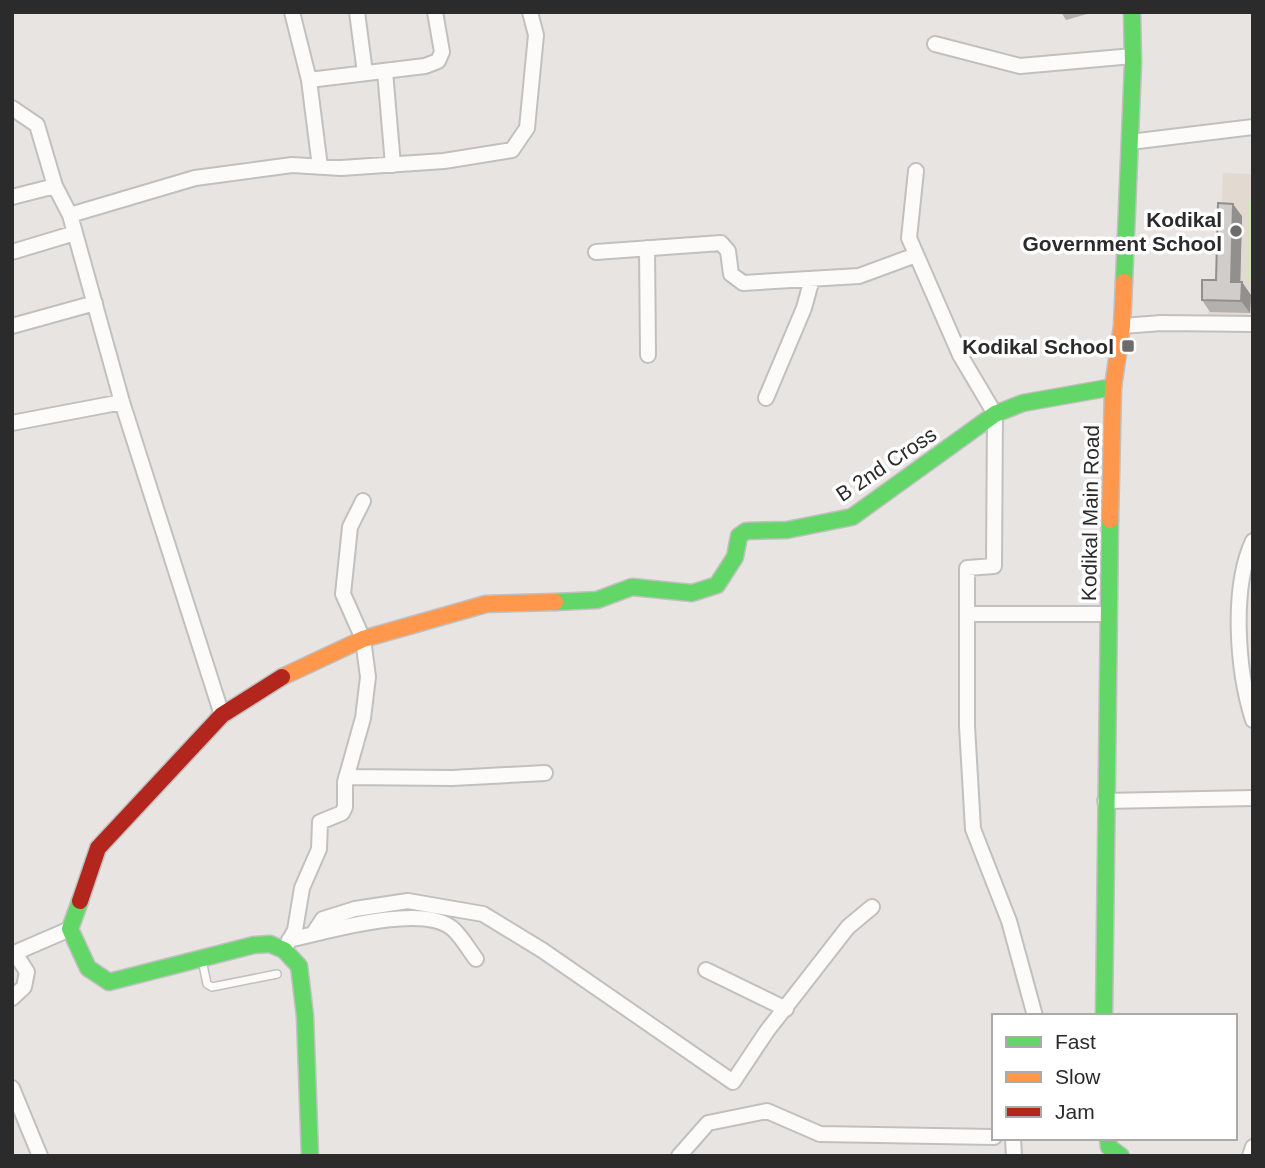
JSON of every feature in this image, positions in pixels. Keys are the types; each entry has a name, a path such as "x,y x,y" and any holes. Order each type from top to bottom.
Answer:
{"street":[{"path":"292,12 309,80 320,167"},
{"path":"357,12 365,73"},
{"path":"309,80 425,66 438,61 442,52 435,12"},
{"path":"70,215 195,178 281,166 394,165 478,158 512,150 527,128 536,35 530,12"},
{"name":"Kodikal Main Road","path":"1104,1014 1104,801 1113,387 1122,326 1133,56 1132,12"},
{"path":"935,44 1020,66 1133,56"},
{"path":"385,71 394,165"},
{"path":"12,108 37,125 55,186 70,215 122,401 222,715"},
{"path":"1130,142 1253,127"},
{"path":"916,171 909,238 960,355 995,414 994,566 967,568 967,726 973,829 1009,921 1033,1014"},
{"path":"12,197 55,186"},
{"path":"12,252 75,233"},
{"path":"596,252 721,243 728,251 731,274 743,283 859,276 916,255"},
{"path":"647,248 648,355"},
{"path":"766,398 804,309 812,279"},
{"path":"12,326 95,303"},
{"path":"1122,326 1251,323"},
{"name":"B 2nd Cross","path":"363,639 486,604 597,600 632,587 692,593 717,585 735,557 739,536 746,531 787,530 852,517 995,414 1023,403 1113,387"},
{"path":"12,423 122,401"},
{"path":"286,945 295,930 302,888 319,849 320,822 342,813 346,777 367,698 368,677 363,639 343,594 350,527 363,500"},
{"path":"1253,541 1244,560 1240,597 1240,645 1246,699 1253,720"},
{"path":"967,614 1109,614"},
{"path":"363,639 254,692 222,715 99,848 70,929 87,969 95,978 109,982 254,945 286,945 313,934 365,922 427,920 452,928 476,959"},
{"path":"346,777 452,778 545,773"},
{"path":"1104,801 1253,798"},
{"path":"313,934 323,919 355,909 408,901 483,914 542,950 733,1082 767,1031 848,927 872,907"},
{"path":"12,998 24,986 27,972 14,954 70,929"},
{"path":"286,945 299,966 305,1016 310,1156"},
{"path":"706,970 786,1009"},
{"path":"12,1088 40,1156"},
{"path":"679,1156 708,1122 767,1111 820,1134 992,1137"},
{"path":"1251,1156 1253,1147"}],"lane":[{"path":"202,959 207,984 212,986 277,974"}],"shaded area":[{"name":"Kodikal Government School","path":"1223,173 1253,174 1253,312 1245,316 1208,316 1211,288 1217,287"}],"green space":[{"path":"1248,199 1253,199 1253,286 1247,280"}],"building":[{"path":"1218,203 1233,204 1231,282 1242,282 1241,301 1202,300 1202,280 1216,280"}],"traffic: fast":[{"path":"1124,282 1133,63 1132,12"},
{"path":"555,602 597,600 632,587 692,593 717,585 735,557 739,536 746,531 787,530 852,517 995,414 1023,403 1113,387"},
{"path":"1104,1014 1110,520"},
{"path":"80,901 70,929 88,968 109,982 254,945 270,944 284,950 299,966 305,1016 310,1156"},
{"path":"1108,1140 1109,1147 1121,1156"}],"traffic: slow":[{"path":"1110,520 1113,387 1122,326 1124,282"},
{"path":"282,677 363,639 486,604 555,602"}],"traffic: jam":[{"path":"80,901 98,848 222,715 282,677"}],"place":[{"name":"Kodikal Government School","path":"1236,231"},
{"name":"Kodikal School","path":"1128,346"}]}
